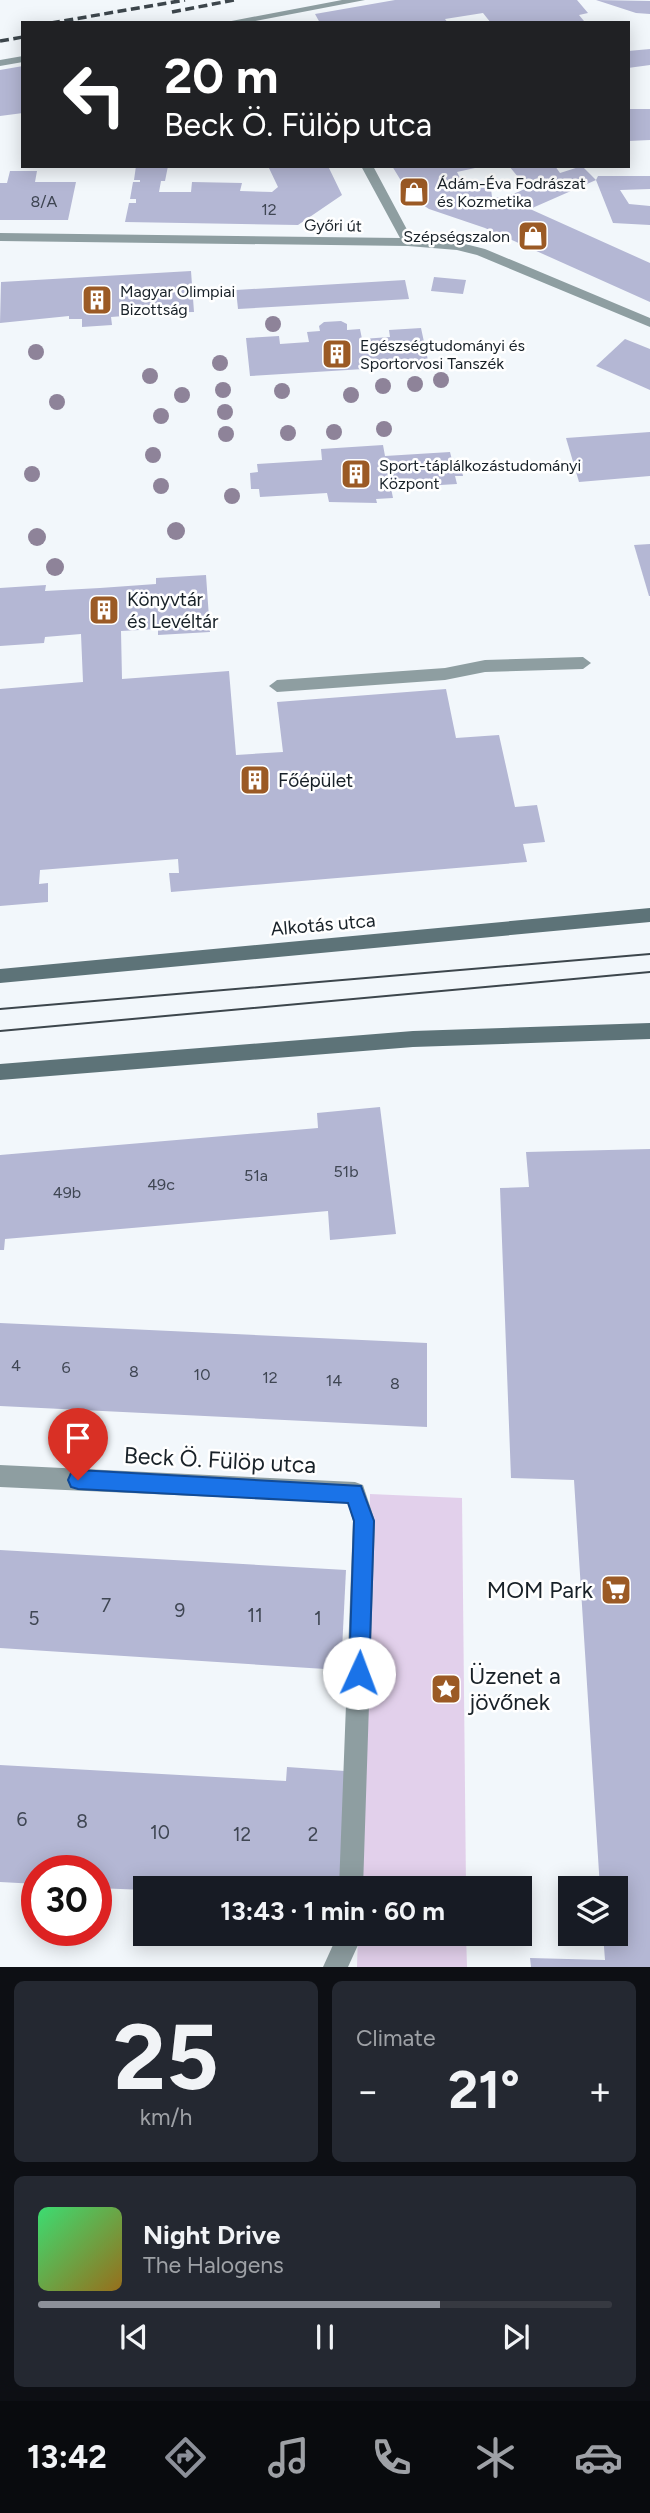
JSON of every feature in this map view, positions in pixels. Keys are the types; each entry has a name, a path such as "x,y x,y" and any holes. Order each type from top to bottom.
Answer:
{"main road":[{"name":"Alkotás utca","path":"0,976 650,915"},
{"path":"0,1072 413,1039 650,1031"}],"street":[{"path":"237,21 360,0"},
{"path":"287,12 292,21"},
{"path":"0,63 21,59"},
{"path":"368,168 408,242"},
{"name":"Győri út","path":"0,237 408,242 457,246 481,252 650,324"},
{"path":"276,685 445,674 485,666 583,663"},
{"name":"Beck Ö. Fülöp utca","path":"0,1476 355,1493 364,1521 351,1876"},
{"path":"335,1967 345,1946"}],"shaded area":[{"path":"370,1494 462,1498 466,1876 359,1876"},
{"path":"358,1946 466,1946 467,1967 357,1967"}],"building":[{"path":"395,0 577,0 588,13 579,15 584,21 489,21 483,13 445,19 446,21 319,21 315,14"},
{"path":"596,0 650,1 650,14 636,13"},
{"path":"650,49 650,65 630,68 630,51"},
{"path":"21,66 21,113 0,116 0,70"},
{"path":"630,109 650,109 650,140 630,141"},
{"path":"136,168 168,168 159,192 191,192 192,182 242,183 240,191 272,192 278,187 269,168 329,168 342,195 298,225 125,222 129,203 136,203 136,199 130,199 133,182 140,180 134,180"},
{"path":"393,168 475,168 457,172 461,180 484,183 491,189 492,197 504,198 527,188 511,168 556,168 560,173 584,168 596,180 530,209 650,263 650,302 485,228 429,209 411,197"},
{"path":"10,171 37,171 35,182 76,182 68,220 0,220 0,183 7,183"},
{"path":"598,176 650,176 650,189 620,190 629,204 650,206 650,225 613,223 596,180"},
{"name":"Magyar Olimpiai Bizottság","path":"191,271 194,312 124,313 124,316 111,317 112,325 82,327 82,319 69,319 69,316 0,323 1,282"},
{"path":"434,277 466,280 463,294 431,291"},
{"path":"405,280 409,299 238,309 236,290"},
{"name":"Egészségtudományi és Sportorvosi Tanszék","path":"341,321 347,324 347,330 360,329 362,339 390,337 389,330 421,328 429,365 250,376 246,338 279,336 280,344 309,342 307,332 320,331 319,326 324,322"},
{"path":"625,339 650,349 650,390 596,366"},
{"path":"650,432 650,476 579,482 566,438"},
{"name":"Sport-táplálkozástudományi Központ","path":"383,445 385,456 450,452 452,460 460,460 463,476 455,476 457,484 391,488 393,498 376,499 377,503 329,502 327,493 260,497 259,489 251,489 250,473 258,472 257,464 322,460 321,449"},
{"path":"650,544 650,596 649,596 634,545"},
{"name":"Főépület","path":"206,575 210,632 158,635 158,629 121,631 122,679 229,671 236,755 283,752 277,702 446,689 456,738 499,735 515,807 537,805 545,842 523,844 527,862 171,892 169,873 179,873 178,859 40,870 39,884 48,883 48,902 0,906 0,689 83,682 81,634 45,637 44,643 0,646 0,588 46,585 45,591 100,588 156,584 156,578"},
{"path":"380,1107 396,1234 330,1240 328,1211 5,1239 4,1250 0,1250 0,1155 318,1128 317,1113"},
{"name":"MOM Park","path":"650,1149 650,1967 531,1967 530,1958 605,1960 604,1946 628,1946 628,1876 599,1876 574,1480 511,1478 500,1188 529,1187 526,1152"},
{"path":"0,1323 427,1343 427,1427 0,1406"},
{"path":"0,1550 346,1570 341,1670 0,1648"},
{"path":"0,1765 286,1781 287,1767 345,1771 342,1876 133,1876 133,1890 112,1889 112,1855 21,1855 21,1883 0,1882"}],"tram line":[{"path":"0,1009 650,954"},
{"path":"0,1031 650,972"}],"railway":[{"path":"63,21 185,0"},
{"path":"172,12 234,0"},
{"path":"0,41 21,37"}],"place":[{"name":"Ádám-Éva Fodrászat és Kozmetika","path":"414,192"},
{"name":"Szépségszalon","path":"533,236"},
{"name":"Magyar Olimpiai Bizottság","path":"97,300"},
{"name":"Egészségtudományi és Sportorvosi Tanszék","path":"337,354"},
{"name":"Sport-táplálkozástudományi Központ","path":"356,474"},
{"name":"Könyvtár és Levéltár","path":"104,610"},
{"name":"Főépület","path":"255,780"},
{"name":"MOM Park","path":"616,1590"},
{"name":"Üzenet a jövőnek","path":"446,1689"}],"route":[{"path":"78,1480 355,1493 364,1521 359,1673"}]}
